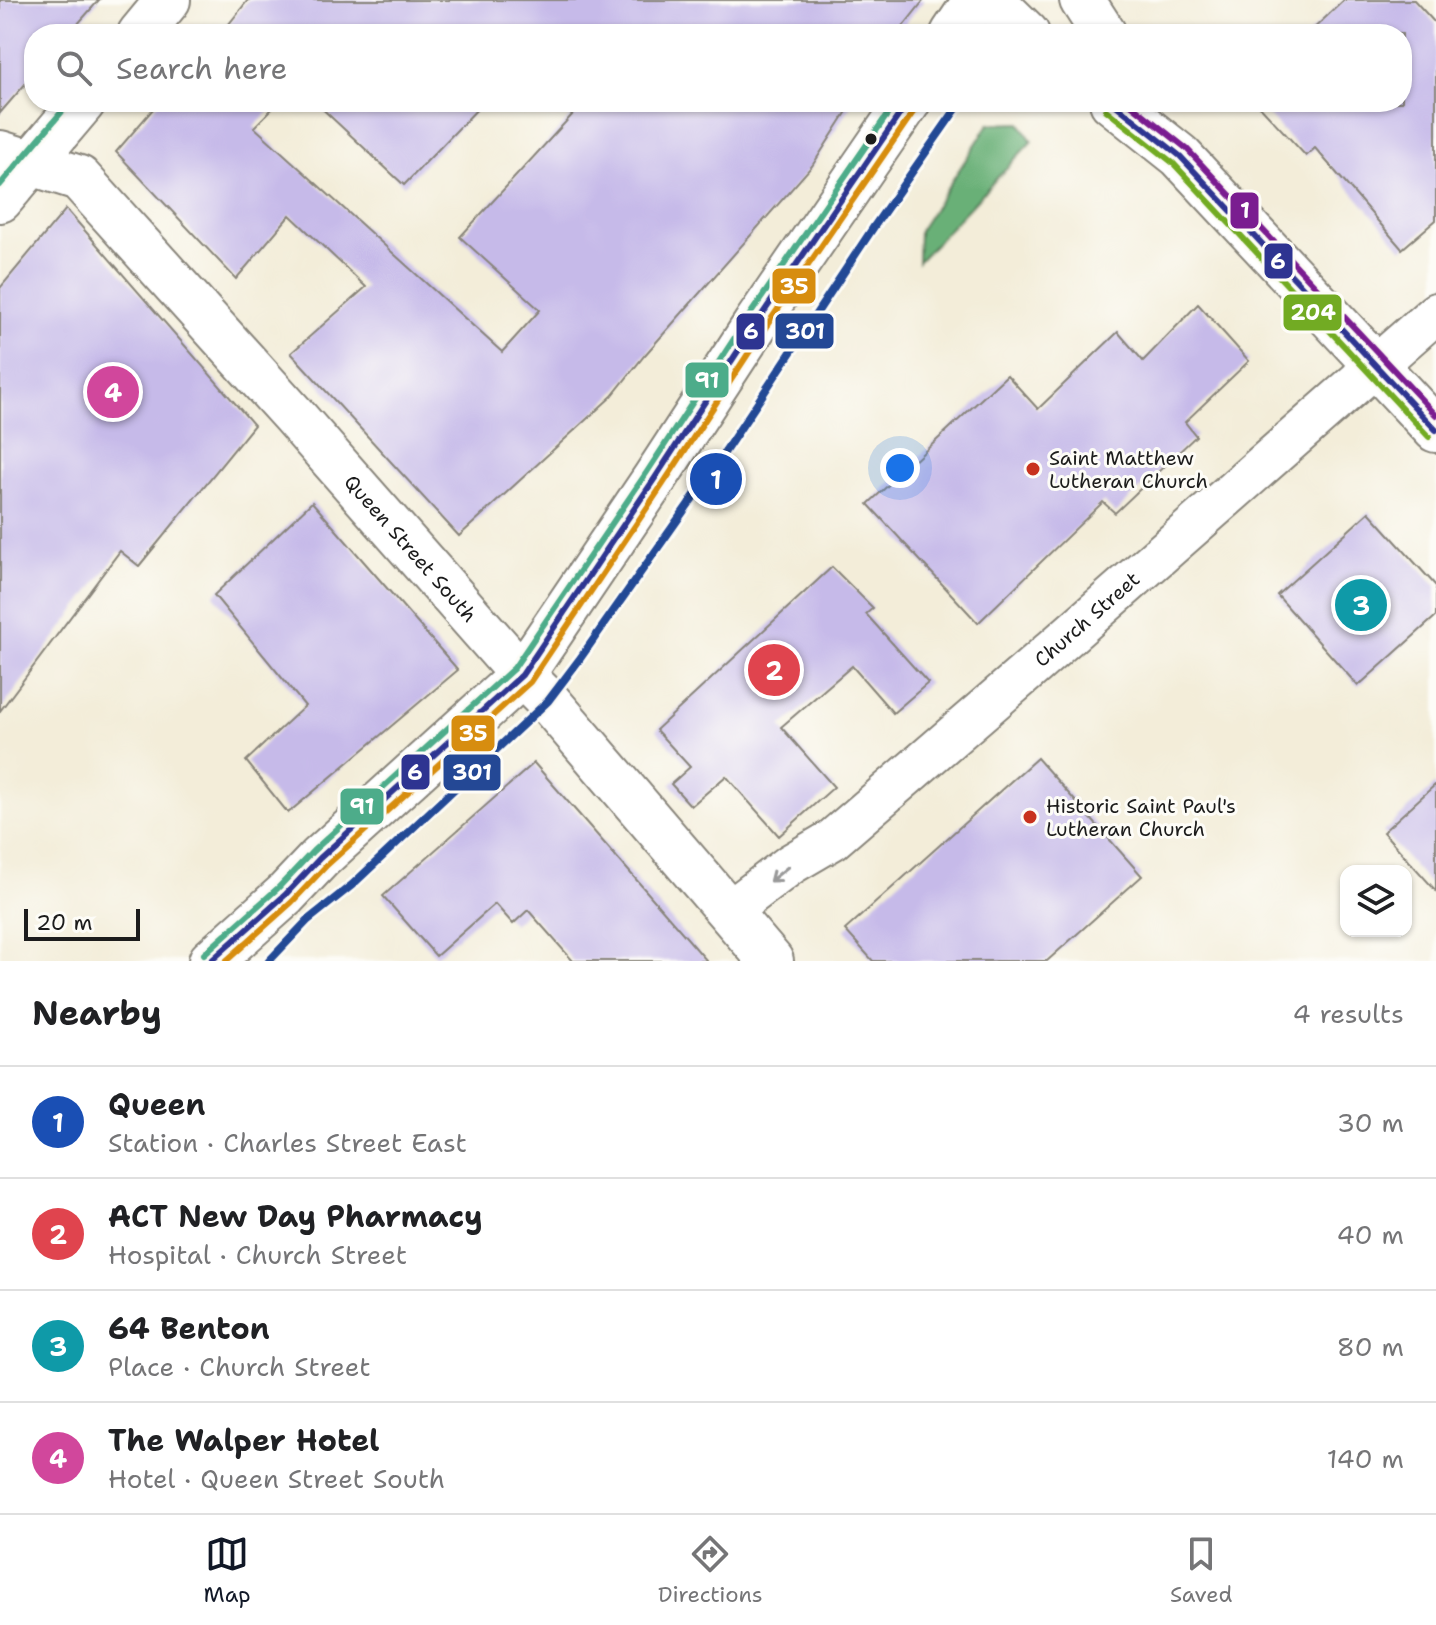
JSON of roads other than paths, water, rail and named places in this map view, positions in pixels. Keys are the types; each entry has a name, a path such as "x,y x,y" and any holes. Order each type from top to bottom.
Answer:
{"main road":[{"path":"148,24 168,0"},
{"path":"960,24 976,0"},
{"path":"992,0 1017,24"},
{"path":"1082,0 1098,24"},
{"path":"0,200 15,158 71,112"},
{"path":"211,961 522,675 901,112"},
{"path":"1125,112 1180,156 1436,430"},
{"path":"1152,112 1180,156"},
{"name":"Queen Street South","path":"15,158 79,178 559,714 771,961"}],"street":[{"name":"Church Street","path":"728,912 791,864 832,840 1436,313"}],"place":[{"name":"The Walper Hotel","path":"113,392"},
{"name":"Saint Matthew Lutheran Church","path":"1033,469"},
{"name":"Queen","path":"716,479"},
{"name":"64 Benton","path":"1361,605"},
{"name":"ACT New Day Pharmacy","path":"774,670"},
{"name":"Historic Saint Paul's Lutheran Church","path":"1030,817"}]}
